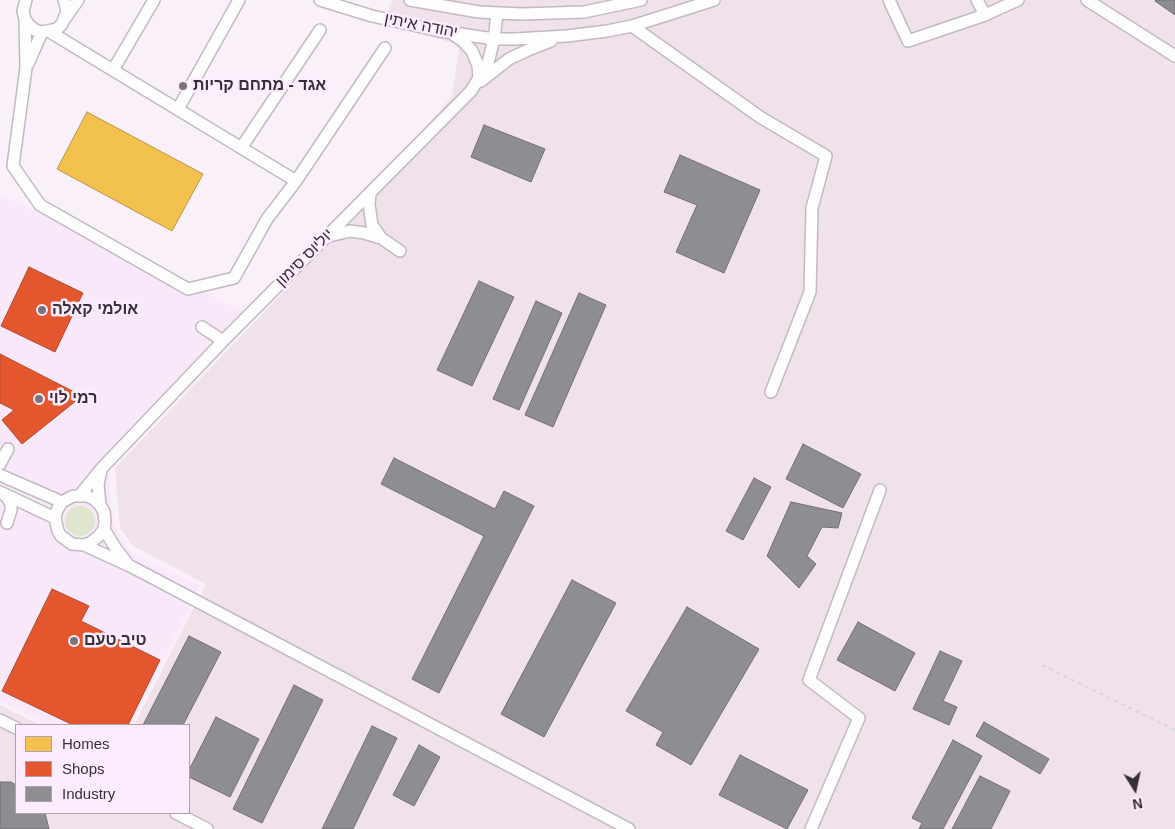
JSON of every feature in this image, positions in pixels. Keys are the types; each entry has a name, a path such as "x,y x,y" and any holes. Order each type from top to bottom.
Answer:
{"street":[{"path":"18,0 29,25 35,30 46,32 80,50 296,181"},
{"path":"64,0 67,11 64,21 80,50"},
{"path":"26,68 46,32 57,29 78,0"},
{"path":"113,70 154,0"},
{"path":"178,109 239,0"},
{"name":"יהודה איתין","path":"320,0 372,16 440,31 494,39"},
{"name":"יהודה איתין","path":"410,0 444,7 497,14"},
{"path":"497,14 584,12 641,0"},
{"path":"494,39 567,36 607,32 714,0"},
{"path":"889,0 908,41 985,15 1018,0"},
{"path":"977,0 985,15"},
{"path":"1087,0 1175,56"},
{"path":"24,10 26,68 13,166 40,205 188,289 234,278 267,220 296,181 385,48"},
{"name":"יוליוס סימון","path":"80,495 102,468 223,341 471,91 488,63 494,39 497,14"},
{"path":"632,26 760,116 826,156 812,208 810,292 772,392"},
{"path":"242,148 320,30"},
{"path":"440,31 453,34 468,45 478,65 479,79"},
{"path":"471,91 490,73 509,60 528,50 567,36"},
{"path":"370,193 369,210 372,225 381,238"},
{"path":"326,238 341,232 364,233 381,238 400,251"},
{"path":"202,327 223,341"},
{"path":"0,464 8,449"},
{"path":"100,505 98,484 102,468"},
{"path":"0,475 62,502"},
{"path":"811,829 859,718 809,680 880,490"},
{"path":"1,492 55,518"},
{"path":"1,492 11,504 7,523"},
{"path":"84,545 95,540 104,529 106,521 104,512 94,499 80,495 73,496 62,502 55,518 64,544 84,545 132,567 630,829"},
{"path":"104,529 116,549 132,567"},
{"path":"0,720 15,728"},
{"path":"178,814 207,829"}],"path":[{"path":"1042,665 1175,730"}],"shaded area":[{"path":"392,0 1175,0 1175,829 0,829 0,705 38,724 15,724 15,814 190,814 190,724 135,724 206,584 133,546 120,528 115,468 333,240 387,170 452,97 459,49 453,43 383,24"},
{"path":"0,194 253,316 108,470 113,522 130,551 200,586 131,724 47,724 0,701"}],"green space":[{"path":"80,506 91,510 95,521 91,532 80,536 69,532 65,521 69,510"}],"building: Homes":[{"path":"87,112 203,174 172,231 57,169"}],"building: Shops":[{"name":"אולמי קאלה","path":"29,267 83,293 55,352 1,326"},
{"name":"רמי לוי","path":"0,354 82,396 22,444 2,420 14,410 0,403"},
{"name":"טיב טעם","path":"52,589 89,606 81,621 160,660 128,724 71,724 2,691"}],"building: Industry":[{"path":"1175,0 1175,15 1155,1"},
{"path":"484,125 545,149 531,182 471,157"},
{"path":"680,155 760,190 724,273 676,252 697,205 664,192"},
{"path":"479,281 514,297 472,386 437,370"},
{"path":"579,293 606,305 553,427 525,415"},
{"path":"536,301 562,313 519,410 493,399"},
{"path":"803,444 861,474 843,508 786,479"},
{"path":"394,458 495,509 504,491 534,506 439,693 412,679 484,536 381,484"},
{"path":"754,478 771,487 743,540 726,531"},
{"path":"791,502 842,513 838,528 822,527 807,556 816,564 799,588 767,556"},
{"path":"572,580 616,603 544,737 501,714"},
{"path":"687,607 759,649 691,765 656,745 663,732 626,711"},
{"path":"858,622 915,653 895,691 837,660"},
{"path":"189,636 221,652 184,724 144,724"},
{"path":"940,651 962,661 943,701 957,707 949,725 913,709"},
{"path":"294,685 323,700 262,823 233,809"},
{"path":"216,717 259,739 230,797 190,777 190,768"},
{"path":"984,722 1049,759 1040,774 976,736"},
{"path":"372,726 397,738 353,829 322,829"},
{"path":"953,740 982,756 943,829 919,829 922,823 912,818"},
{"path":"419,745 440,757 414,806 393,795"},
{"path":"740,755 808,790 787,829 719,795"},
{"path":"980,776 1010,791 991,829 952,829"},
{"path":"0,782 11,782 15,784 15,814 45,814 49,829 0,829"}],"place":[{"name":"אגד - מתחם קריות","path":"183,86"},
{"name":"אולמי קאלה","path":"42,310"},
{"name":"רמי לוי","path":"39,399"},
{"name":"טיב טעם","path":"74,641"}]}
